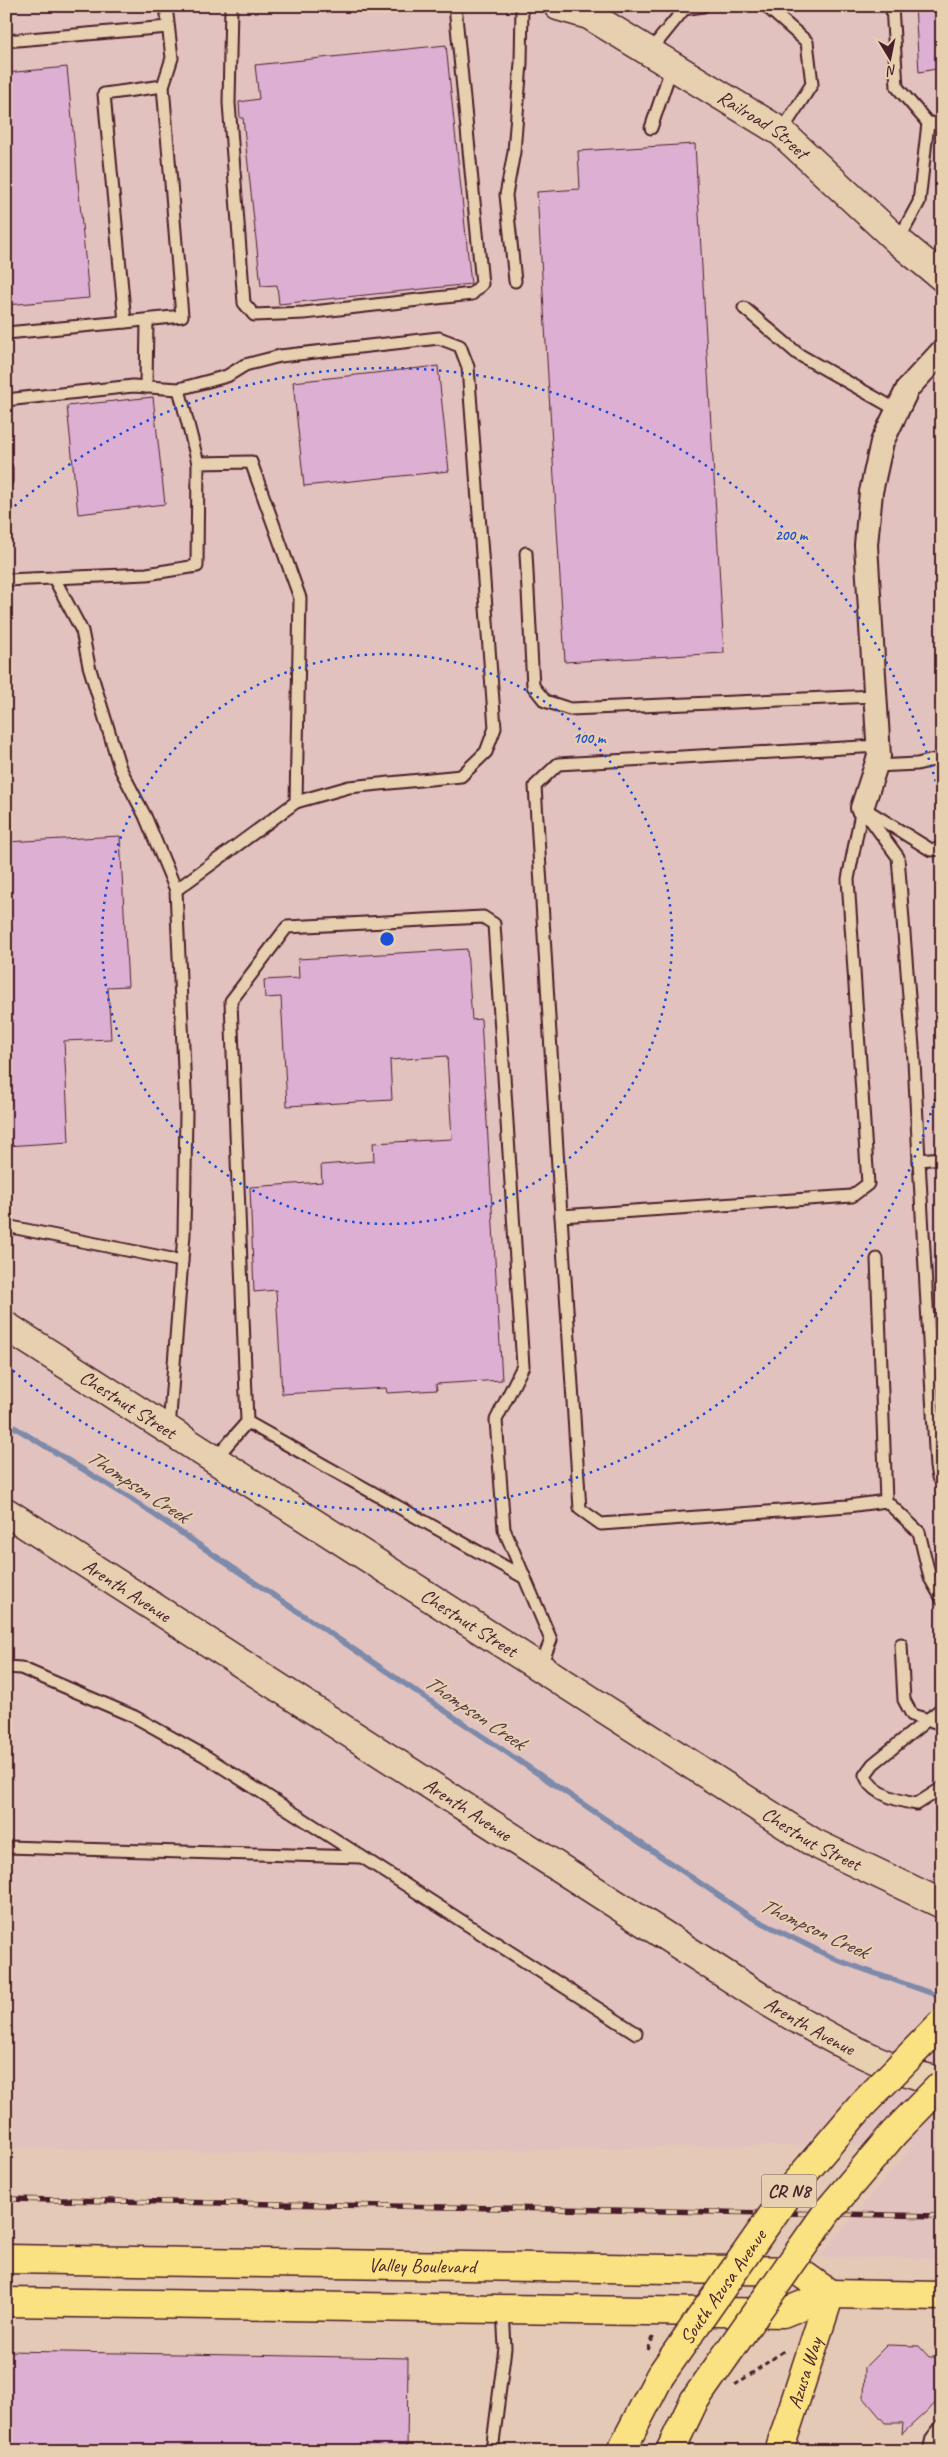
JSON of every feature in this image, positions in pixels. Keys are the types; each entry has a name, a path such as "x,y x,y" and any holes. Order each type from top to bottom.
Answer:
{"main road":[{"name":"South Azusa Avenue","path":"621,2451 660,2376 793,2186 862,2105 942,2023"},
{"name":"CR N8","path":"670,2451 694,2401 827,2212 894,2133 942,2083"},
{"name":"Valley Boulevard","path":"6,2259 798,2271 830,2294"},
{"path":"502,2309 503,2266"},
{"path":"6,2302 783,2314 830,2294 942,2296"},
{"name":"Azusa Way","path":"779,2451 830,2294"}],"street":[{"name":"Railroad Street","path":"558,6 589,15 781,132 898,241 942,277"},
{"path":"862,808 877,756 866,546 871,492 882,442 908,388 942,350"},
{"name":"Chestnut Street","path":"6,1326 814,1843 941,1902"},
{"name":"Arenth Avenue","path":"6,1512 768,2002 832,2040 878,2062 942,2083"}],"lane":[{"path":"6,333 182,316 163,86 172,58 166,6"},
{"path":"231,6 229,103 244,303 254,315 304,313 472,294 482,284 455,6"},
{"path":"515,281 506,195 514,152 520,73 522,6"},
{"path":"651,128 661,58 682,7 703,6"},
{"path":"766,6 807,42 812,84 781,132"},
{"path":"892,6 897,86 928,123 942,124"},
{"path":"6,41 168,27"},
{"path":"125,322 104,94 163,86"},
{"path":"898,241 919,202 928,123"},
{"path":"744,308 798,354 897,410"},
{"path":"146,387 147,320"},
{"path":"6,400 133,386 180,389 227,376 245,365 280,356 439,338 460,346 468,367 495,728 486,752 461,776 349,788 296,802 176,890"},
{"path":"6,580 147,574 197,566 198,463 180,389"},
{"path":"198,463 251,462 300,598 296,802"},
{"path":"6,468 6,481"},
{"path":"526,553 533,686 545,701 570,709 875,696"},
{"path":"54,578 82,632 89,666 120,768 145,816 176,890 186,1113 182,1261 169,1429"},
{"path":"886,1501 848,1506 601,1524 580,1509 535,786 558,764 877,756 917,764 942,758"},
{"path":"562,1216 852,1196 868,1184 848,879 862,808"},
{"path":"862,808 931,850 942,848"},
{"path":"862,808 898,857 919,1160 936,1467 938,1477 942,1477"},
{"path":"215,1459 246,1422 232,1001 287,927 483,917 494,924 523,1366 496,1420 496,1430 504,1529 551,1640 540,1667"},
{"path":"919,1160 942,1158"},
{"path":"6,1226 182,1261"},
{"path":"877,1259 886,1501 919,1532 930,1578 942,1599"},
{"path":"246,1422 525,1578"},
{"path":"901,1644 904,1700 912,1715 942,1724"},
{"path":"6,1667 21,1668 135,1717 205,1756 636,2033"},
{"path":"942,1708 873,1764 865,1775 868,1784 898,1801 916,1804 942,1788"},
{"path":"6,1847 362,1857"},
{"path":"492,2451 505,2348 502,2309"},
{"path":"929,2451 932,2438 942,2425"}],"path":[{"path":"734,2385 785,2350"}],"shaded area":[{"path":"6,6 942,6 942,2259 819,2257 914,2144 283,2153 6,2148"}],"building":[{"path":"915,6 942,6 942,68 919,72"},
{"path":"446,45 471,284 279,304 277,285 261,286 243,118 240,118 239,102 259,99 255,65"},
{"path":"67,67 89,298 6,305 6,73"},
{"path":"695,144 724,653 565,662 537,192 580,189 578,151"},
{"path":"438,366 449,471 304,486 293,382"},
{"path":"153,397 165,504 78,514 67,406"},
{"path":"120,836 128,986 108,987 111,1039 64,1041 69,1142 6,1146 6,842"},
{"path":"467,949 472,1020 481,1019 502,1380 436,1384 437,1390 387,1393 386,1388 282,1394 276,1290 254,1292 250,1187 322,1182 321,1165 374,1161 373,1143 452,1139 447,1056 390,1060 392,1100 287,1106 281,997 265,998 264,980 299,978 298,959"},
{"path":"887,2345 919,2346 929,2357 936,2357 936,2364 940,2368 939,2400 902,2434 903,2423 885,2423 864,2398 865,2367"},
{"path":"6,2351 408,2358 407,2451 6,2451"}],"waterway":[{"name":"Thompson Creek","path":"6,1422 131,1499 749,1916 837,1960 942,1997"}],"railway":[{"path":"6,2199 942,2216"}]}
